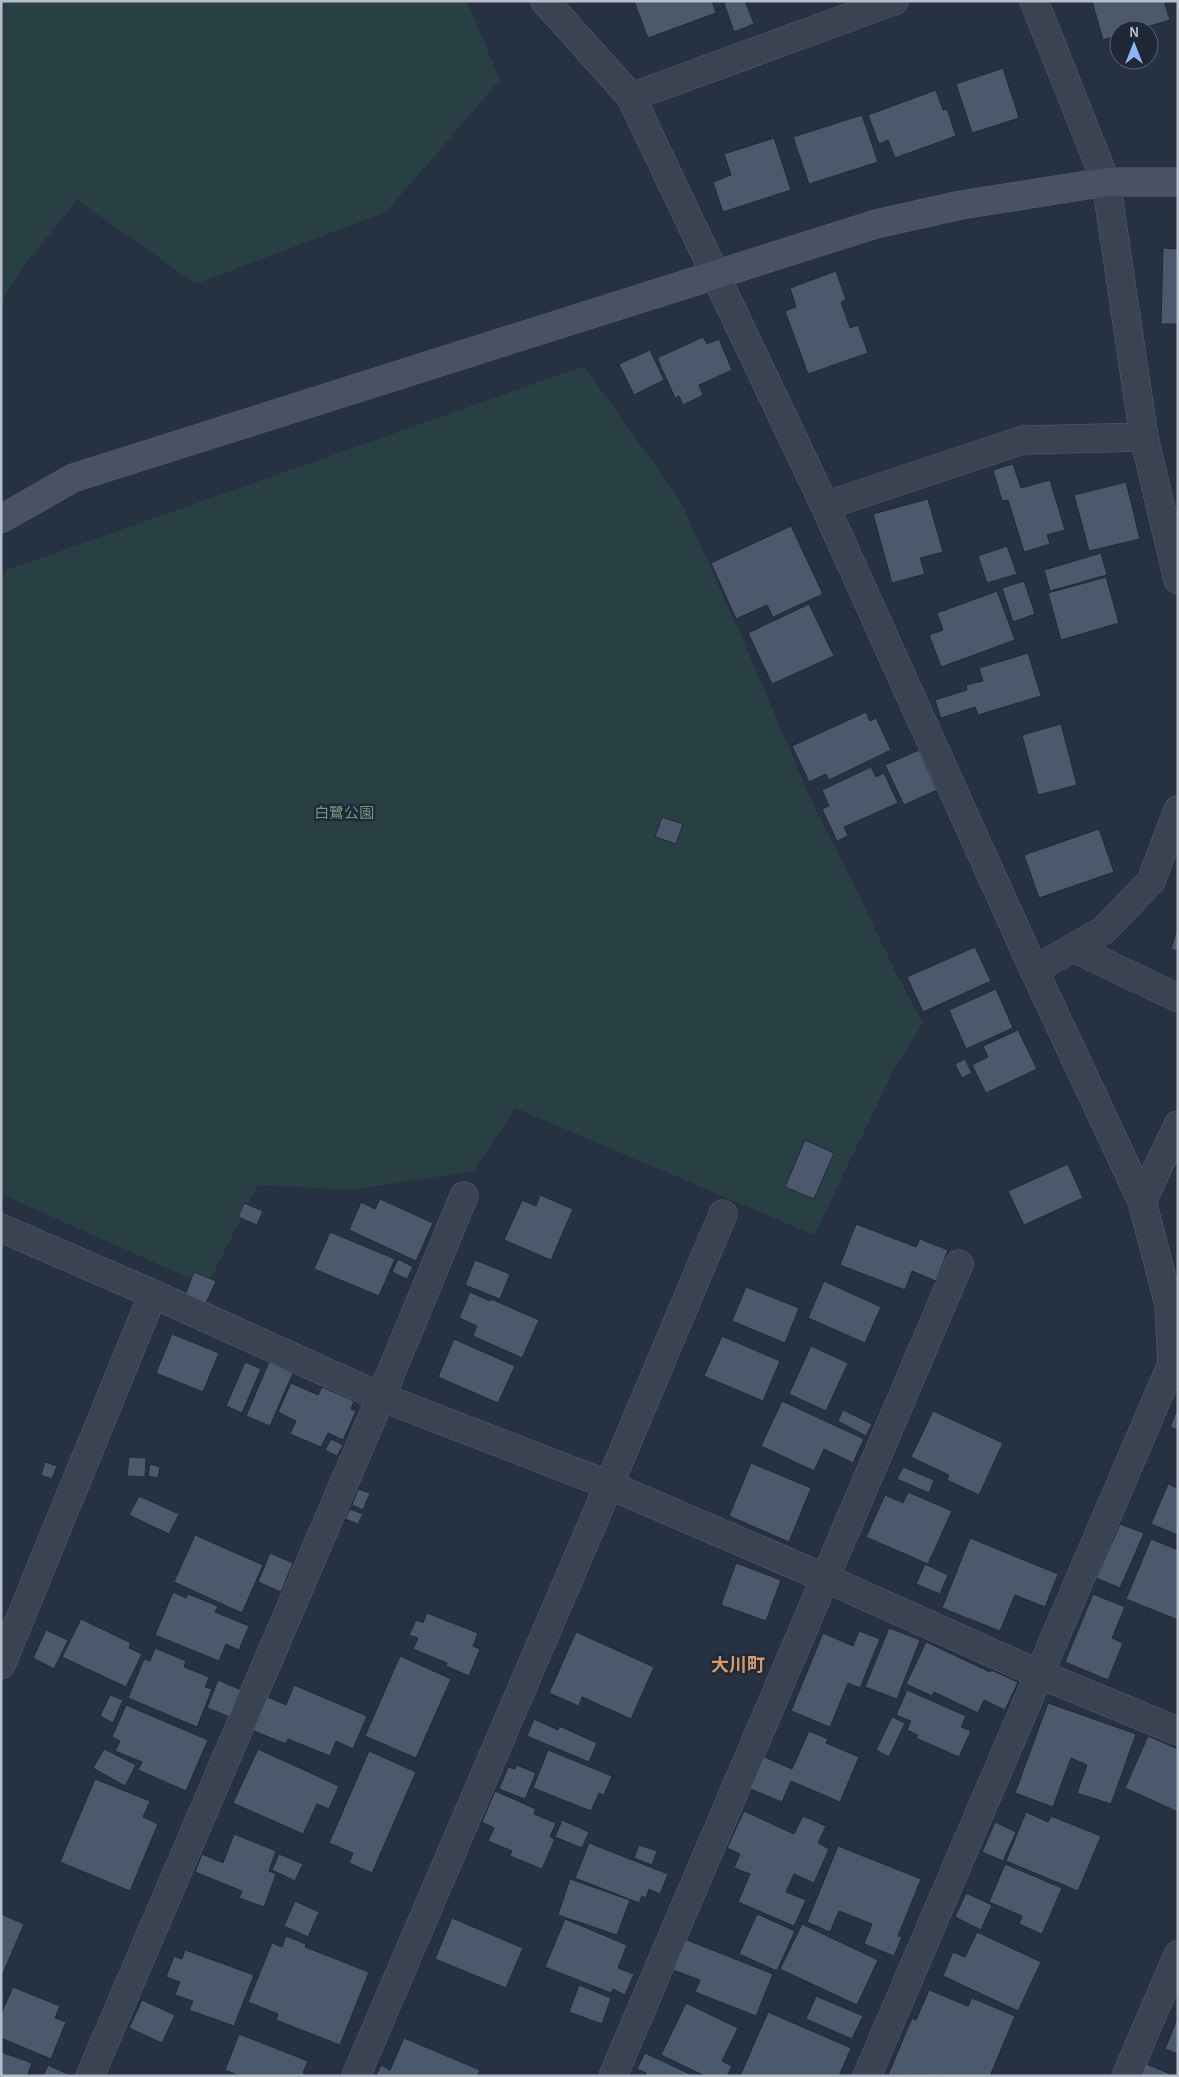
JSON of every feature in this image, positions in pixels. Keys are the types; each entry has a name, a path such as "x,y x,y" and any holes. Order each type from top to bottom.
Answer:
{"street":[{"path":"545,1 631,97 825,506 1034,970 1142,1201 1168,1305 1172,1364 867,2076"},
{"path":"631,97 894,1"},
{"path":"1034,1 1106,182 1144,437 1178,580"},
{"path":"1,519 73,478 876,224 961,205 1106,182 1178,182"},
{"path":"825,506 1023,440 1144,437"},
{"path":"1034,970 1104,930 1151,881 1178,810"},
{"path":"1073,948 1178,998"},
{"path":"1142,1201 1178,1125"},
{"path":"90,2076 381,1397 464,1196"},
{"path":"356,2076 609,1485 722,1214"},
{"path":"1,1228 381,1397 609,1485 1039,1674 1178,1731"},
{"path":"613,2076 959,1264"},
{"path":"1,1665 152,1294"},
{"path":"1126,2076 1178,1955"}],"green space":[{"path":"1,1 467,1 500,80 386,212 196,284 77,200 24,266 1,302"},
{"name":"白鷺公園","path":"584,366 680,500 742,637 811,800 896,973 923,1023 894,1070 814,1235 515,1108 474,1171 352,1190 258,1185 207,1286 1,1194 1,578 7,570"}],"building":[{"path":"634,1 712,1 716,13 648,38"},
{"path":"745,1 754,24 734,32 724,3"},
{"path":"1092,1 1164,1 1170,20 1159,23 1159,20 1109,20 1109,38 1103,40"},
{"path":"1003,68 1019,118 972,133 956,84"},
{"path":"936,90 943,110 947,109 956,136 895,158 888,140 879,144 868,115"},
{"path":"862,115 878,162 809,184 793,137"},
{"path":"774,138 791,190 723,212 713,182 731,175 724,154"},
{"path":"1163,248 1178,249 1178,324 1161,324"},
{"path":"836,271 846,300 841,302 850,328 858,325 868,353 808,374 785,311 796,307 790,288"},
{"path":"703,337 707,344 719,339 732,370 699,385 703,395 683,405 679,396 675,398 657,358"},
{"path":"650,350 664,380 634,395 619,364"},
{"path":"1013,464 1021,488 1050,480 1065,530 1047,535 1050,544 1024,552 1008,500 1002,501 993,470"},
{"path":"1126,482 1140,539 1089,551 1074,495"},
{"path":"928,499 943,552 920,558 925,574 892,583 873,514"},
{"path":"791,526 823,594 773,617 767,605 736,619 711,563"},
{"path":"1007,546 1017,574 987,583 978,556"},
{"path":"1101,553 1107,575 1050,591 1044,570"},
{"path":"1106,577 1119,623 1061,640 1048,593"},
{"path":"1024,581 1035,614 1013,622 1002,588"},
{"path":"997,591 1015,640 941,667 929,635 943,630 937,613"},
{"path":"809,604 834,656 772,684 748,633"},
{"path":"1028,653 1041,696 978,715 975,707 941,718 935,700 967,690 966,685 983,681 979,668"},
{"path":"866,712 870,721 876,718 891,750 829,780 826,774 809,782 792,746"},
{"path":"1061,724 1077,785 1038,795 1022,735"},
{"path":"919,750 937,790 904,805 885,765"},
{"path":"871,767 876,777 884,773 898,803 844,827 848,836 837,841 822,809 829,806 822,790"},
{"path":"662,817 683,824 676,844 655,837"},
{"path":"1099,829 1114,872 1039,898 1024,855"},
{"path":"1178,926 1178,951 1171,949"},
{"path":"975,947 991,981 923,1012 907,977"},
{"path":"996,989 1013,1028 966,1049 949,1010"},
{"path":"1018,1030 1037,1069 986,1093 972,1065 988,1057 983,1046"},
{"path":"965,1059 972,1073 962,1078 955,1064"},
{"path":"805,1140 834,1153 814,1199 785,1187"},
{"path":"1068,1164 1083,1198 1024,1225 1008,1191"},
{"path":"540,1195 573,1209 551,1260 504,1240 522,1200 536,1206"},
{"path":"380,1199 433,1223 416,1261 349,1230 361,1202 375,1209"},
{"path":"244,1203 263,1211 257,1225 238,1217"},
{"path":"856,1224 916,1247 920,1239 948,1250 936,1281 912,1271 905,1290 840,1265"},
{"path":"330,1232 395,1259 379,1296 314,1269"},
{"path":"398,1259 413,1267 407,1279 392,1272"},
{"path":"475,1260 510,1274 500,1299 465,1285"},
{"path":"194,1272 216,1281 206,1303 185,1295"},
{"path":"824,1281 881,1307 865,1343 808,1318"},
{"path":"746,1287 799,1308 785,1343 732,1321"},
{"path":"470,1292 539,1320 522,1358 473,1336 477,1326 459,1318"},
{"path":"172,1334 219,1353 203,1392 156,1373"},
{"path":"722,1336 780,1361 763,1401 704,1376"},
{"path":"454,1339 515,1366 498,1403 438,1377"},
{"path":"811,1346 848,1363 826,1411 789,1394"},
{"path":"245,1362 261,1369 242,1413 226,1406"},
{"path":"269,1362 293,1373 270,1426 246,1416"},
{"path":"291,1383 318,1395 322,1387 354,1401 351,1409 356,1411 343,1440 328,1433 321,1447 290,1434 296,1421 278,1412"},
{"path":"782,1401 864,1439 853,1463 824,1449 814,1471 761,1446"},
{"path":"1178,1408 1178,1430 1170,1427"},
{"path":"843,1410 872,1424 866,1436 838,1421"},
{"path":"933,1411 1003,1443 979,1495 947,1480 949,1475 911,1457"},
{"path":"331,1439 343,1445 337,1456 325,1450"},
{"path":"129,1457 146,1458 145,1477 127,1476"},
{"path":"45,1462 57,1466 52,1479 41,1475"},
{"path":"751,1463 811,1488 789,1542 729,1516"},
{"path":"150,1464 160,1467 158,1478 148,1476"},
{"path":"903,1467 934,1480 929,1493 897,1479"},
{"path":"1168,1484 1178,1488 1178,1535 1151,1524"},
{"path":"358,1489 370,1493 363,1510 352,1505"},
{"path":"908,1492 952,1511 928,1564 866,1537 885,1495 903,1503"},
{"path":"139,1496 179,1514 169,1534 129,1515"},
{"path":"350,1509 363,1514 358,1524 345,1519"},
{"path":"1120,1524 1144,1533 1120,1588 1096,1578"},
{"path":"195,1535 263,1565 242,1613 174,1582"},
{"path":"970,1538 1058,1574 1045,1607 1015,1595 1000,1631 942,1608"},
{"path":"1151,1539 1178,1550 1178,1620 1126,1599"},
{"path":"270,1553 293,1563 281,1592 258,1582"},
{"path":"736,1563 781,1580 766,1621 721,1605"},
{"path":"925,1564 948,1575 940,1594 916,1584"},
{"path":"173,1592 186,1598 188,1594 218,1606 215,1612 249,1626 239,1650 226,1644 219,1661 155,1635"},
{"path":"1093,1594 1125,1607 1112,1638 1123,1643 1108,1680 1065,1662"},
{"path":"427,1613 478,1633 473,1646 480,1649 469,1676 446,1666 447,1663 413,1649 418,1638 409,1635 416,1620 423,1623"},
{"path":"81,1619 131,1643 129,1648 142,1654 126,1687 62,1657"},
{"path":"889,1628 920,1640 897,1699 865,1687"},
{"path":"46,1630 68,1640 54,1669 33,1658"},
{"path":"859,1631 880,1639 860,1688 848,1683 830,1727 791,1711 823,1633 853,1646"},
{"path":"576,1632 654,1667 631,1719 582,1697 579,1706 549,1693"},
{"path":"926,1642 990,1672 991,1670 1018,1682 1005,1710 984,1700 978,1713 934,1692 932,1696 906,1684"},
{"path":"155,1648 186,1661 184,1667 209,1677 205,1687 212,1689 197,1727 128,1698 144,1659 150,1661"},
{"path":"400,1656 451,1679 416,1758 365,1736"},
{"path":"218,1680 241,1690 230,1717 207,1708"},
{"path":"294,1685 367,1716 353,1749 336,1741 330,1756 288,1739 286,1744 249,1729 263,1695 286,1705"},
{"path":"907,1690 966,1716 961,1727 971,1731 959,1757 916,1738 918,1735 907,1730 911,1721 896,1715"},
{"path":"110,1695 123,1700 113,1723 100,1716"},
{"path":"1048,1703 1136,1734 1111,1804 1077,1793 1087,1765 1071,1758 1053,1807 1015,1793"},
{"path":"126,1705 208,1740 186,1791 138,1770 142,1762 115,1751 120,1741 112,1737"},
{"path":"892,1717 905,1723 889,1757 876,1750"},
{"path":"534,1719 558,1730 559,1726 597,1743 589,1762 527,1736"},
{"path":"809,1731 828,1739 826,1743 859,1757 840,1802 791,1781 782,1802 748,1788 762,1756 792,1769"},
{"path":"1148,1736 1178,1749 1178,1812 1125,1788"},
{"path":"104,1749 136,1765 125,1786 93,1768"},
{"path":"258,1749 339,1786 329,1809 317,1804 303,1834 233,1803"},
{"path":"548,1750 612,1776 604,1795 599,1793 591,1811 533,1788"},
{"path":"369,1751 416,1772 372,1873 349,1863 353,1853 329,1843"},
{"path":"517,1765 536,1773 525,1799 499,1789 508,1767 515,1769"},
{"path":"95,1779 150,1801 143,1817 158,1824 130,1891 60,1862"},
{"path":"495,1791 536,1809 534,1814 556,1823 550,1837 555,1839 542,1869 510,1856 512,1851 488,1841 494,1828 482,1822"},
{"path":"744,1811 794,1834 803,1816 826,1826 818,1843 829,1849 814,1883 794,1874 786,1892 806,1900 794,1926 738,1902 750,1874 734,1868 740,1854 727,1848"},
{"path":"1026,1812 1048,1822 1051,1816 1101,1836 1078,1891 1006,1861"},
{"path":"562,1820 589,1832 582,1848 555,1837"},
{"path":"995,1822 1016,1832 1003,1861 982,1852"},
{"path":"234,1834 276,1851 269,1871 276,1874 264,1907 239,1898 242,1891 195,1872 202,1854 223,1863"},
{"path":"589,1843 668,1874 660,1894 649,1889 646,1898 642,1896 639,1903 575,1878"},
{"path":"639,1845 657,1851 652,1865 634,1858"},
{"path":"838,1846 921,1879 898,1936 902,1937 894,1956 864,1944 872,1924 839,1911 830,1932 807,1922"},
{"path":"279,1854 303,1864 295,1881 272,1870"},
{"path":"1005,1864 1062,1888 1042,1934 1019,1924 1022,1916 989,1902"},
{"path":"570,1879 630,1900 617,1935 558,1915"},
{"path":"966,1893 992,1905 981,1930 955,1917"},
{"path":"295,1901 319,1912 308,1937 284,1926"},
{"path":"1,1914 24,1924 1,1978"},
{"path":"757,1914 795,1931 777,1971 739,1954"},
{"path":"452,1918 523,1948 506,1988 435,1959"},
{"path":"565,1919 627,1945 618,1968 634,1974 625,1995 613,1989 611,1993 545,1967"},
{"path":"802,1924 878,1960 857,2005 780,1969"},
{"path":"977,1932 1041,1962 1018,2011 943,1976 953,1952 965,1957"},
{"path":"286,1936 306,1944 305,1947 369,1972 340,2045 276,2020 278,2014 248,2002 272,1943 282,1947"},
{"path":"682,1938 773,1974 756,2016 695,1992 700,1980 670,1969"},
{"path":"185,1950 254,1975 234,2026 189,2010 193,2001 175,1995 180,1982 166,1977 174,1956 182,1959"},
{"path":"579,1985 611,1998 602,2024 569,2012"},
{"path":"13,1987 60,2006 55,2018 66,2022 51,2059 1,2038 1,2014"},
{"path":"929,1990 968,2006 972,1998 1015,2016 990,2076 888,2075 912,2018 916,2020"},
{"path":"816,1996 863,2016 852,2039 806,2019"},
{"path":"142,2000 175,2015 162,2043 129,2028"},
{"path":"686,2003 738,2028 722,2061 732,2066 727,2076 705,2076 661,2055"},
{"path":"768,2012 851,2048 839,2076 740,2076"},
{"path":"1178,2017 1178,2054 1165,2049"},
{"path":"239,2034 308,2061 303,2073 309,2076 240,2076 225,2070"},
{"path":"404,2038 480,2070 477,2076 376,2076 381,2065 390,2070"},
{"path":"1,2052 32,2063 27,2076 1,2076"},
{"path":"645,2053 694,2076 645,2076 646,2073 637,2069"},
{"path":"1144,2063 1175,2076 1138,2076"},
{"path":"48,2065 72,2076 43,2076"}],"district":[{"name":"大川町","path":"738,1666"}]}
